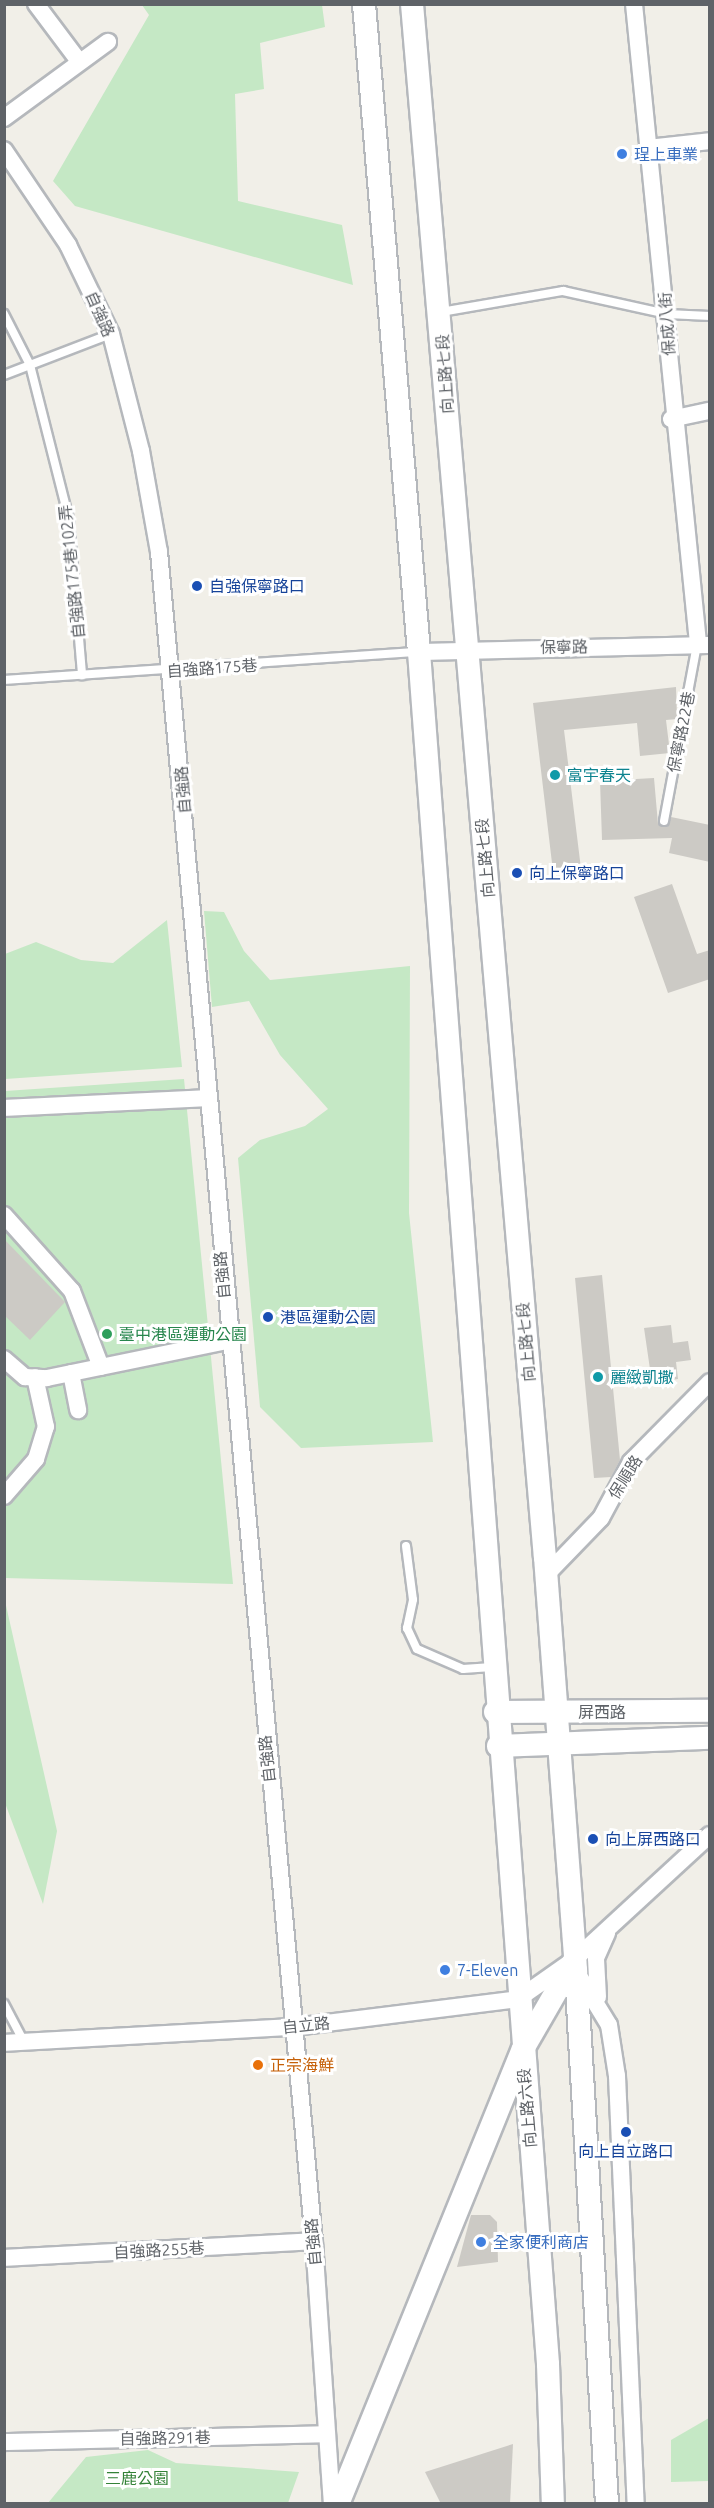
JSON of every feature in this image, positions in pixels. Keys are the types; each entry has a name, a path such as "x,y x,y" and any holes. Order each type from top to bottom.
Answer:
{"main road":[{"path":"364,4 419,652 495,1712"},
{"name":"向上路七段","path":"412,4 441,312 464,649 546,1575 555,1712"},
{"name":"屏西路","path":"495,1712 710,1711"},
{"name":"向上路六段","path":"495,1712 548,2364 553,2504"},
{"path":"555,1712 575,1965 607,2504"},
{"name":"屏西路","path":"498,1746 558,1740 710,1738"},
{"path":"338,2504 523,2049 575,1965"}],"street":[{"path":"36,4 78,60"},
{"name":"保成八街","path":"634,4 667,314 671,419 704,644"},
{"path":"4,118 78,60 108,42"},
{"path":"648,148 710,141"},
{"name":"自強路","path":"4,150 68,245 111,334 141,451 173,671 227,1341 314,2241 332,2504"},
{"path":"671,419 710,411"},
{"name":"保寧路","path":"419,652 704,644"},
{"path":"4,1108 207,1098"},
{"path":"4,1215 72,1291 101,1367"},
{"path":"4,1359 25,1377 35,1377 71,1373 227,1341"},
{"path":"71,1373 78,1410"},
{"path":"4,1496 36,1459 46,1427 35,1377"},
{"name":"保順路","path":"546,1575 601,1518 631,1462 710,1382"},
{"path":"601,2006 575,1965 610,1925 710,1835"},
{"path":"610,1925 596,1958 594,1981 615,2066 623,2152 636,2504"},
{"name":"自立路","path":"4,2043 294,2027 518,1999 575,1965"},
{"name":"自強路255巷","path":"4,2258 314,2241"},
{"name":"自強路291巷","path":"4,2442 326,2434"}],"lane":[{"path":"441,312 563,291 667,314 710,316"},
{"name":"自強路175巷102弄","path":"4,314 30,365 69,519 82,675"},
{"path":"4,375 111,334"},
{"name":"保寧路22巷","path":"664,821 704,644"},
{"name":"自強路175巷","path":"4,680 173,671 419,652"},
{"path":"406,1546 413,1600 407,1628 417,1649 463,1669 492,1667"},
{"path":"4,2004 24,2042"}],"green space":[{"path":"142,5 322,5 325,27 260,43 264,89 235,94 238,201 342,225 353,285 75,206 53,181 149,15"},
{"path":"204,911 224,912 244,951 270,980 410,966 409,1213 433,1442 301,1448 260,1407 238,1158 260,1140 305,1126 328,1109 280,1055 249,1001 212,1007"},
{"path":"167,920 182,1067 5,1079 5,954 36,942 81,960 113,963"},
{"name":"臺中港區運動公園","path":"184,1079 233,1584 5,1578 5,1091"},
{"path":"5,1601 57,1831 43,1904 5,1803"},
{"path":"709,2418 709,2481 671,2482 671,2440"},
{"name":"三鹿公園","path":"148,2450 176,2463 299,2472 288,2503 48,2503 86,2457"}],"building":[{"path":"676,687 677,719 666,720 670,753 640,756 637,723 564,730 582,877 554,880 533,703"},
{"name":"富宇春天","path":"654,778 658,824 667,827 671,817 710,825 710,862 669,853 672,838 602,840 600,781"},
{"path":"672,884 697,954 710,950 710,979 668,993 634,897"},
{"path":"4,1239 65,1302 30,1340 4,1315"},
{"name":"麗緻凱撒","path":"602,1275 620,1460 611,1477 594,1478 575,1278"},
{"name":"麗緻凱撒","path":"671,1325 673,1343 688,1341 691,1360 676,1362 678,1379 652,1383 644,1328"},
{"name":"全家便利商店","path":"471,2215 490,2215 497,2222 498,2262 457,2267"},
{"path":"513,2444 510,2504 441,2504 425,2472"}],"place":[{"name":"珵上車業","path":"622,154"},
{"name":"自強保寧路口","path":"197,586"},
{"name":"富宇春天","path":"555,775"},
{"name":"向上保寧路口","path":"517,873"},
{"name":"港區運動公園","path":"268,1317"},
{"name":"臺中港區運動公園","path":"107,1334"},
{"name":"麗緻凱撒","path":"598,1377"},
{"name":"向上屏西路口","path":"593,1839"},
{"name":"7-Eleven","path":"445,1970"},
{"name":"正宗海鮮","path":"258,2065"},
{"name":"向上自立路口","path":"626,2132"},
{"name":"全家便利商店","path":"481,2242"}]}
